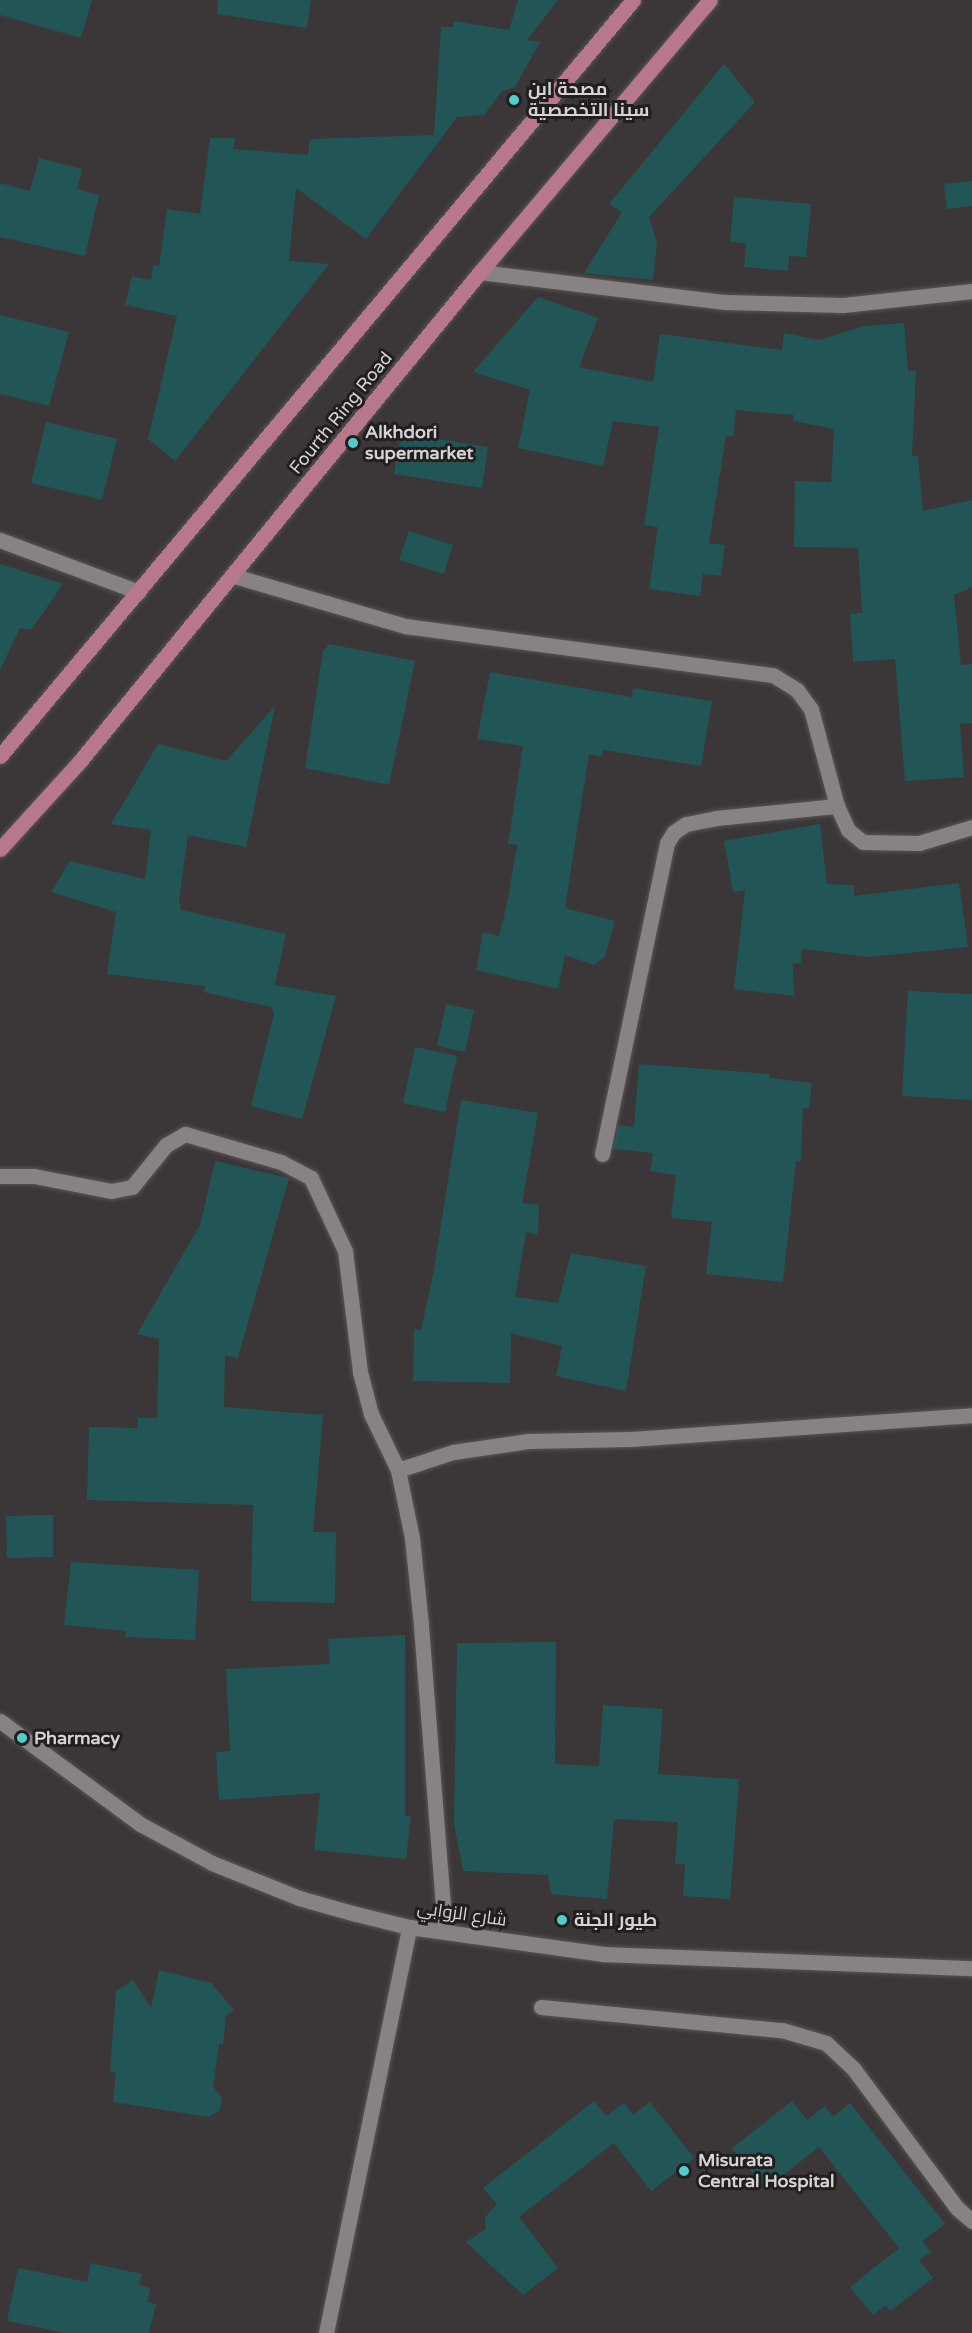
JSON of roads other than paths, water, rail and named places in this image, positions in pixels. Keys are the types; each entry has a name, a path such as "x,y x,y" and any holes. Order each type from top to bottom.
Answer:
{"main road":[{"path":"0,756 633,0"},
{"name":"Fourth Ring Road","path":"0,849 234,576 480,272 710,0"}],"street":[{"path":"480,272 725,302 843,305 972,291"},
{"path":"0,540 139,592"},
{"path":"234,576 405,626 773,675 797,690 811,710 837,806 848,830 863,842 882,846 919,843 972,827"},
{"path":"602,1154 667,843 674,832 686,824 716,818 837,806"},
{"path":"0,1176 34,1176 111,1191 132,1186 166,1145 185,1134 281,1162 311,1178 345,1251 360,1372 371,1413 398,1470 412,1538 422,1625 445,1931"},
{"path":"398,1470 453,1452 528,1441 631,1439 972,1415"},
{"name":"شارع الزوابي","path":"0,1721 140,1824 212,1863 299,1898 409,1927 603,1954 972,1968"},
{"path":"326,2333 409,1927"},
{"path":"541,2007 782,2030 826,2043 853,2068 957,2208 972,2221"}],"place":[{"name":"مصحة ابن سينا التخصصية","path":"514,100"},
{"name":"Alkhdori supermarket","path":"353,443"},
{"name":"Pharmacy","path":"22,1738"},
{"name":"طيور الجنة","path":"562,1920"},
{"name":"Misurata Central Hospital","path":"684,2171"}]}
